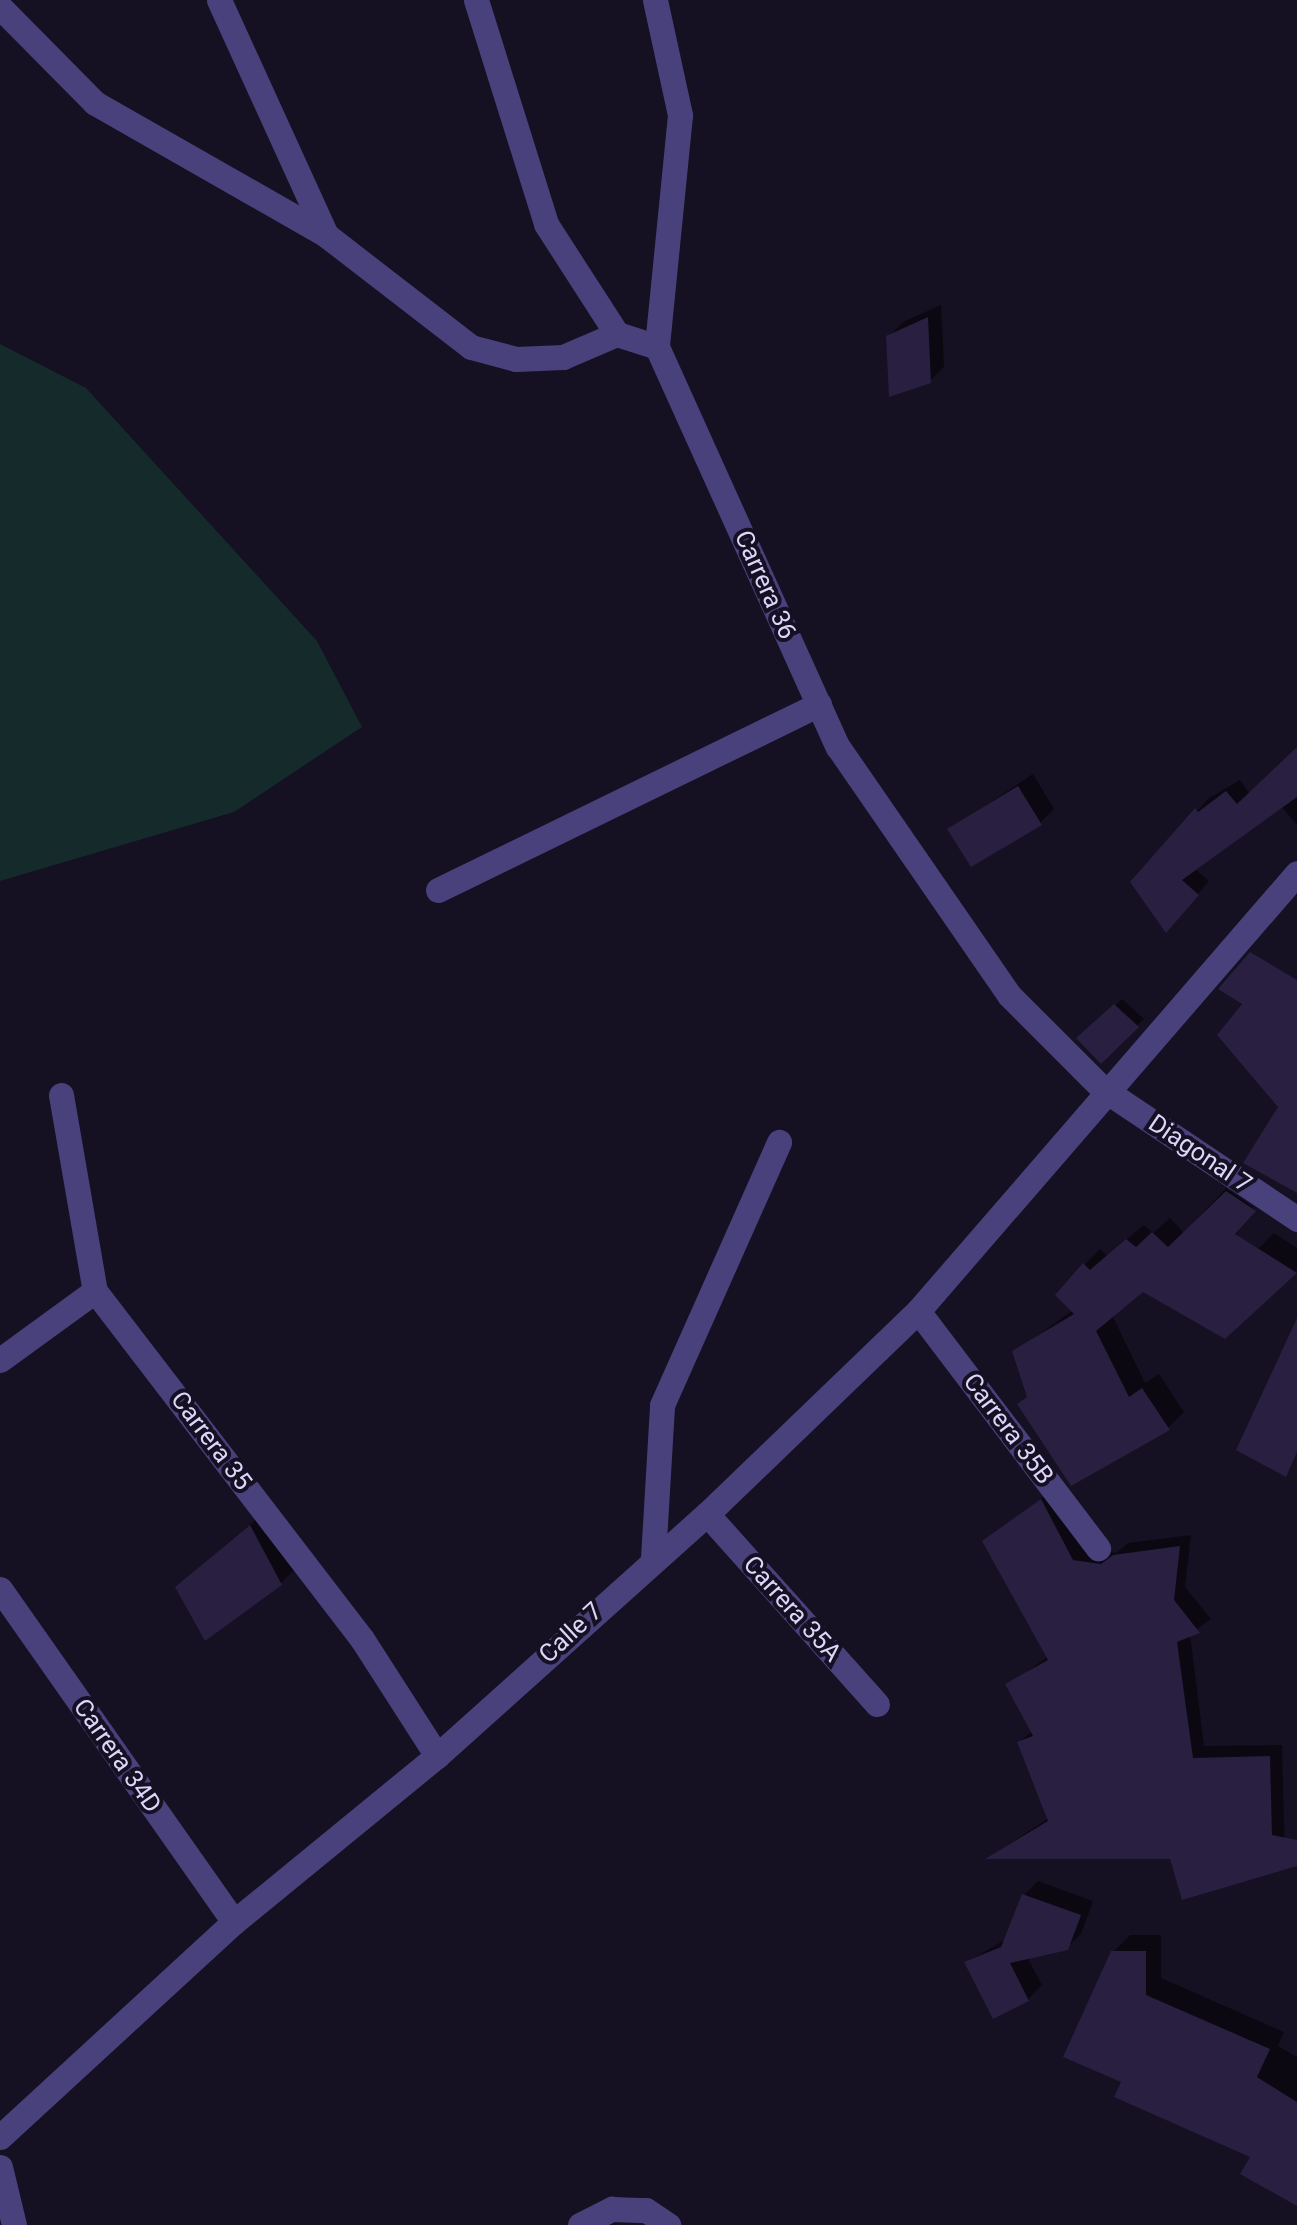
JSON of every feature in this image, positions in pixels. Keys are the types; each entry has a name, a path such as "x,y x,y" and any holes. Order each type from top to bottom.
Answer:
{"street":[{"path":"218,0 326,235"},
{"path":"476,0 546,224 616,334 657,347 680,116 655,0"},
{"path":"0,6 96,103 326,235 472,347 516,360 563,356 616,334"},
{"name":"Carrera 36","path":"657,347 838,747 1009,995 1103,1089"},
{"path":"438,890 819,704"},
{"name":"Calle 7","path":"0,2137 234,1922 437,1756 653,1558 707,1514 918,1310 1103,1089 1297,872"},
{"name":"Diagonal 7","path":"1103,1089 1297,1219"},
{"name":"Carrera 35","path":"62,1095 96,1290 362,1639 437,1756"},
{"path":"653,1558 662,1404 779,1142"},
{"path":"0,1360 96,1290"},
{"name":"Carrera 35B","path":"918,1310 1098,1548"},
{"name":"Carrera 35A","path":"707,1514 877,1704"},
{"name":"Carrera 34D","path":"0,1590 234,1922"},
{"path":"0,2168 14,2225"},
{"path":"580,2225 612,2209 646,2210 668,2225"}],"green space":[{"path":"0,344 86,388 317,641 362,727 234,812 0,881"}],"building":[{"path":"928,317 931,383 889,397 886,336"},
{"path":"1297,747 1297,797 1182,880 1199,895 1166,933 1130,882 1195,808 1198,812 1226,791 1237,804"},
{"path":"1018,786 1042,825 971,867 947,829"},
{"path":"1250,952 1297,980 1297,1193 1243,1163 1278,1107 1217,1035 1242,1004 1218,989"},
{"path":"1114,1004 1139,1027 1101,1064 1076,1038"},
{"path":"1226,1191 1256,1211 1235,1234 1297,1273 1225,1339 1143,1292 1096,1331 1129,1397 1142,1388 1170,1430 1071,1486 1017,1404 1027,1397 1012,1351 1074,1314 1055,1295 1083,1263 1090,1270 1126,1239 1136,1247 1152,1232 1168,1247"},
{"path":"1297,1318 1297,1452 1286,1477 1236,1450"},
{"path":"1041,1499 1073,1560 1101,1564 1113,1555 1180,1546 1174,1600 1200,1633 1177,1642 1193,1758 1270,1756 1272,1835 1297,1840 1297,1866 1182,1900 1170,1859 985,1859 1048,1821 1017,1742 1033,1736 1005,1684 1048,1660 982,1541"},
{"path":"250,1525 282,1585 205,1641 175,1587"},
{"path":"1022,1894 1081,1915 1068,1950 1010,1963 1029,2001 993,2019 964,1962 1001,1947"},
{"path":"1111,1951 1146,1951 1146,1995 1270,2049 1257,2077 1297,2102 1297,2206 1240,2174 1250,2157 1114,2097 1121,2082 1063,2057"}]}
